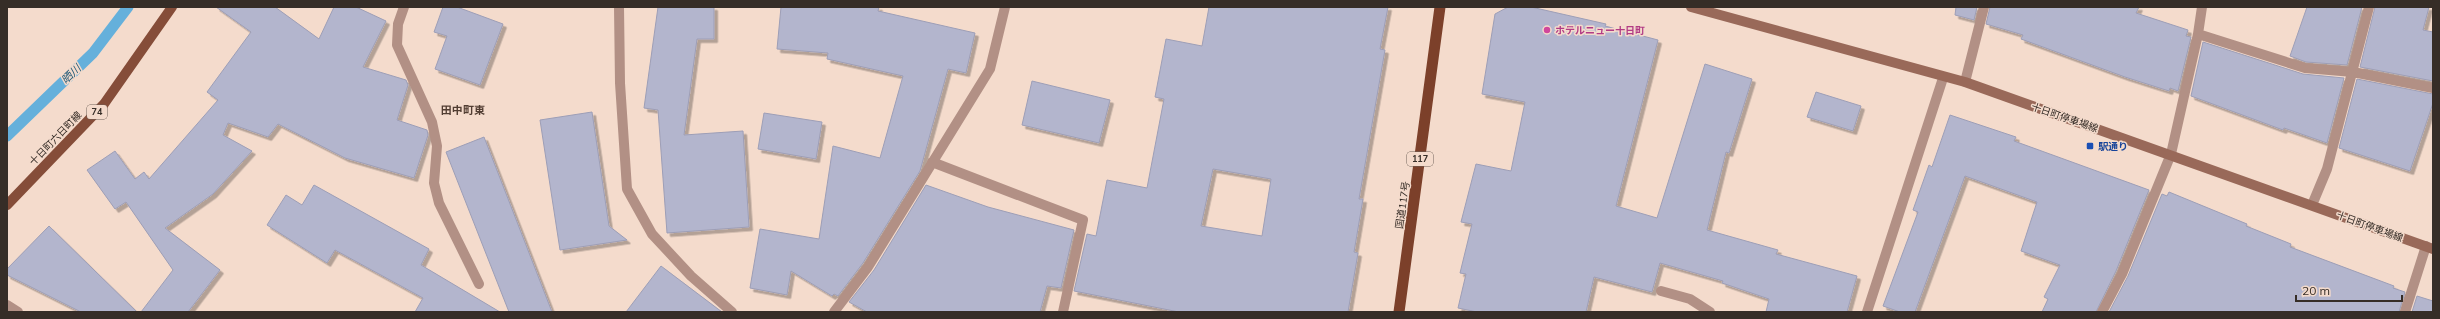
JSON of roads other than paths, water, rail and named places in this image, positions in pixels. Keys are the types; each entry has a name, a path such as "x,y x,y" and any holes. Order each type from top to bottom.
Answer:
{"highway":[{"name":"国道117号","path":"1399,312 1440,7"}],"main road":[{"name":"十日町六日町線","path":"7,205 104,104 172,7"},
{"name":"十日町停車場線","path":"1691,7 1943,78 1965,82 2430,247"}],"street":[{"path":"404,7 398,24 397,44 432,122 437,146 434,183 439,203 479,284"},
{"path":"619,7 620,83 627,189 652,234 691,276 732,312"},
{"path":"834,312 868,267 990,69 1005,7"},
{"path":"1965,82 1984,7"},
{"path":"2102,312 2122,274 2171,154 2198,34 2202,7"},
{"path":"2312,205 2327,169 2369,7"},
{"path":"2198,34 2305,68 2353,72 2433,88"},
{"path":"1867,312 1943,78"},
{"path":"932,162 1083,220 1063,312"},
{"path":"2405,312 2430,247"},
{"path":"1661,291 1690,299 1710,312"},
{"path":"7,306 18,312"}],"waterway":[{"name":"晒川","path":"7,136 93,53 128,7"}],"place":[{"name":"ホテルニュー十日町","path":"1547,30"},
{"name":"駅通り","path":"2090,146"}],"district":[{"name":"田中町東","path":"463,110"}]}
